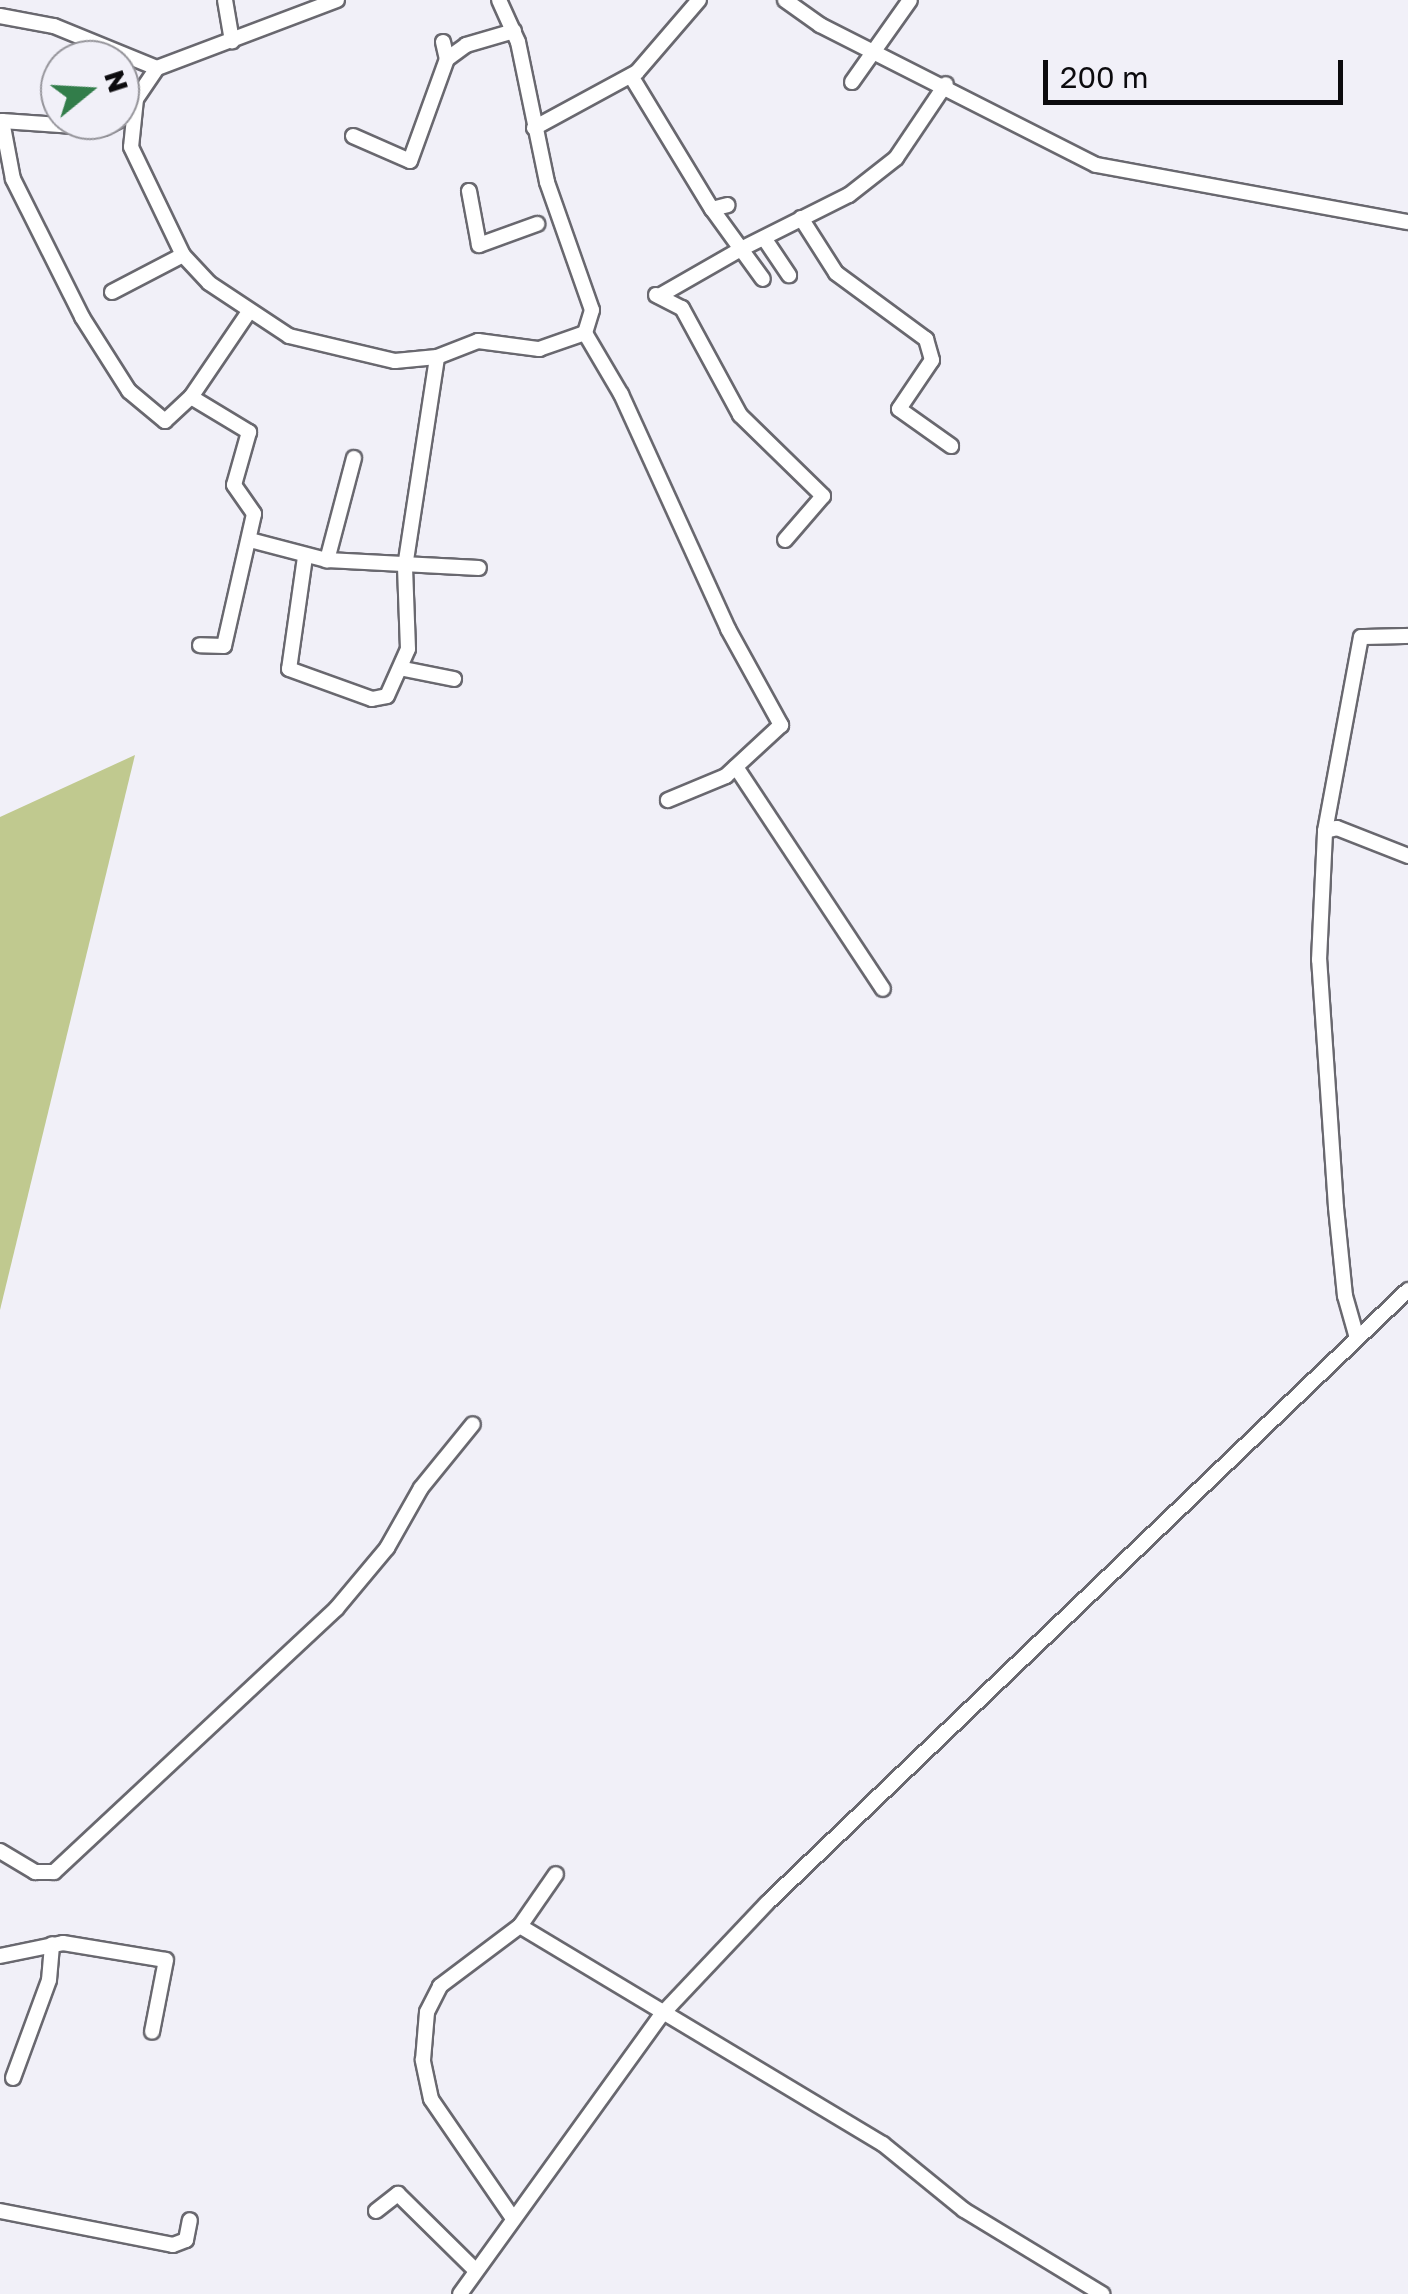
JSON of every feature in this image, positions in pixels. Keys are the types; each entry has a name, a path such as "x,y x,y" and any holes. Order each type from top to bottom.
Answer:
{"street":[{"path":"225,0 232,41"},
{"path":"140,100 158,68 338,0"},
{"path":"499,0 514,31 534,128 592,310 585,333 621,394 728,629 781,725 736,767 668,800"},
{"path":"534,128 631,76 698,0"},
{"path":"785,0 820,25 946,84 1096,164 1408,222"},
{"path":"852,82 910,0"},
{"path":"0,16 54,26 158,68"},
{"path":"446,58 466,44 514,31"},
{"path":"352,136 410,160 446,58 444,42"},
{"path":"631,76 720,207 741,249 763,279"},
{"path":"785,540 823,496 740,414 682,308 658,295 849,194 896,158 946,84"},
{"path":"40,124 2,121 13,179 82,317 129,391 164,420 191,397 248,313"},
{"path":"135,140 137,164 182,255 248,313 289,336 384,360 437,357 478,340 526,350 585,333"},
{"path":"469,190 479,245 537,224"},
{"path":"801,218 836,273 926,339 932,360 899,408 950,446"},
{"path":"764,238 789,275"},
{"path":"112,292 182,255"},
{"path":"305,557 288,664 292,674 380,699 393,692 404,669 410,637 405,566 437,357"},
{"path":"191,397 249,432 234,485 252,506 250,540 224,646 200,645"},
{"path":"327,560 354,458"},
{"path":"250,540 327,560 479,568"},
{"path":"1358,1338 1345,1296 1320,960 1326,831 1361,636 1408,636"},
{"path":"404,669 454,679"},
{"path":"736,767 883,988"},
{"path":"1326,831 1337,828 1408,856"},
{"path":"460,2294 663,2013 943,1730 1408,1290"},
{"path":"0,1851 36,1872 54,1872 345,1598 474,1424"},
{"path":"512,2217 442,2120 423,2060 434,1994 520,1926 556,1874"},
{"path":"520,1926 883,2144 964,2210 1102,2294"},
{"path":"0,1956 52,1944 166,1960 152,2032"},
{"path":"14,2078 49,1980 52,1944"},
{"path":"376,2211 398,2194 474,2270"},
{"path":"0,2211 173,2245 186,2240 190,2220"}],"green space":[{"path":"135,755 0,1310 0,817"}]}
